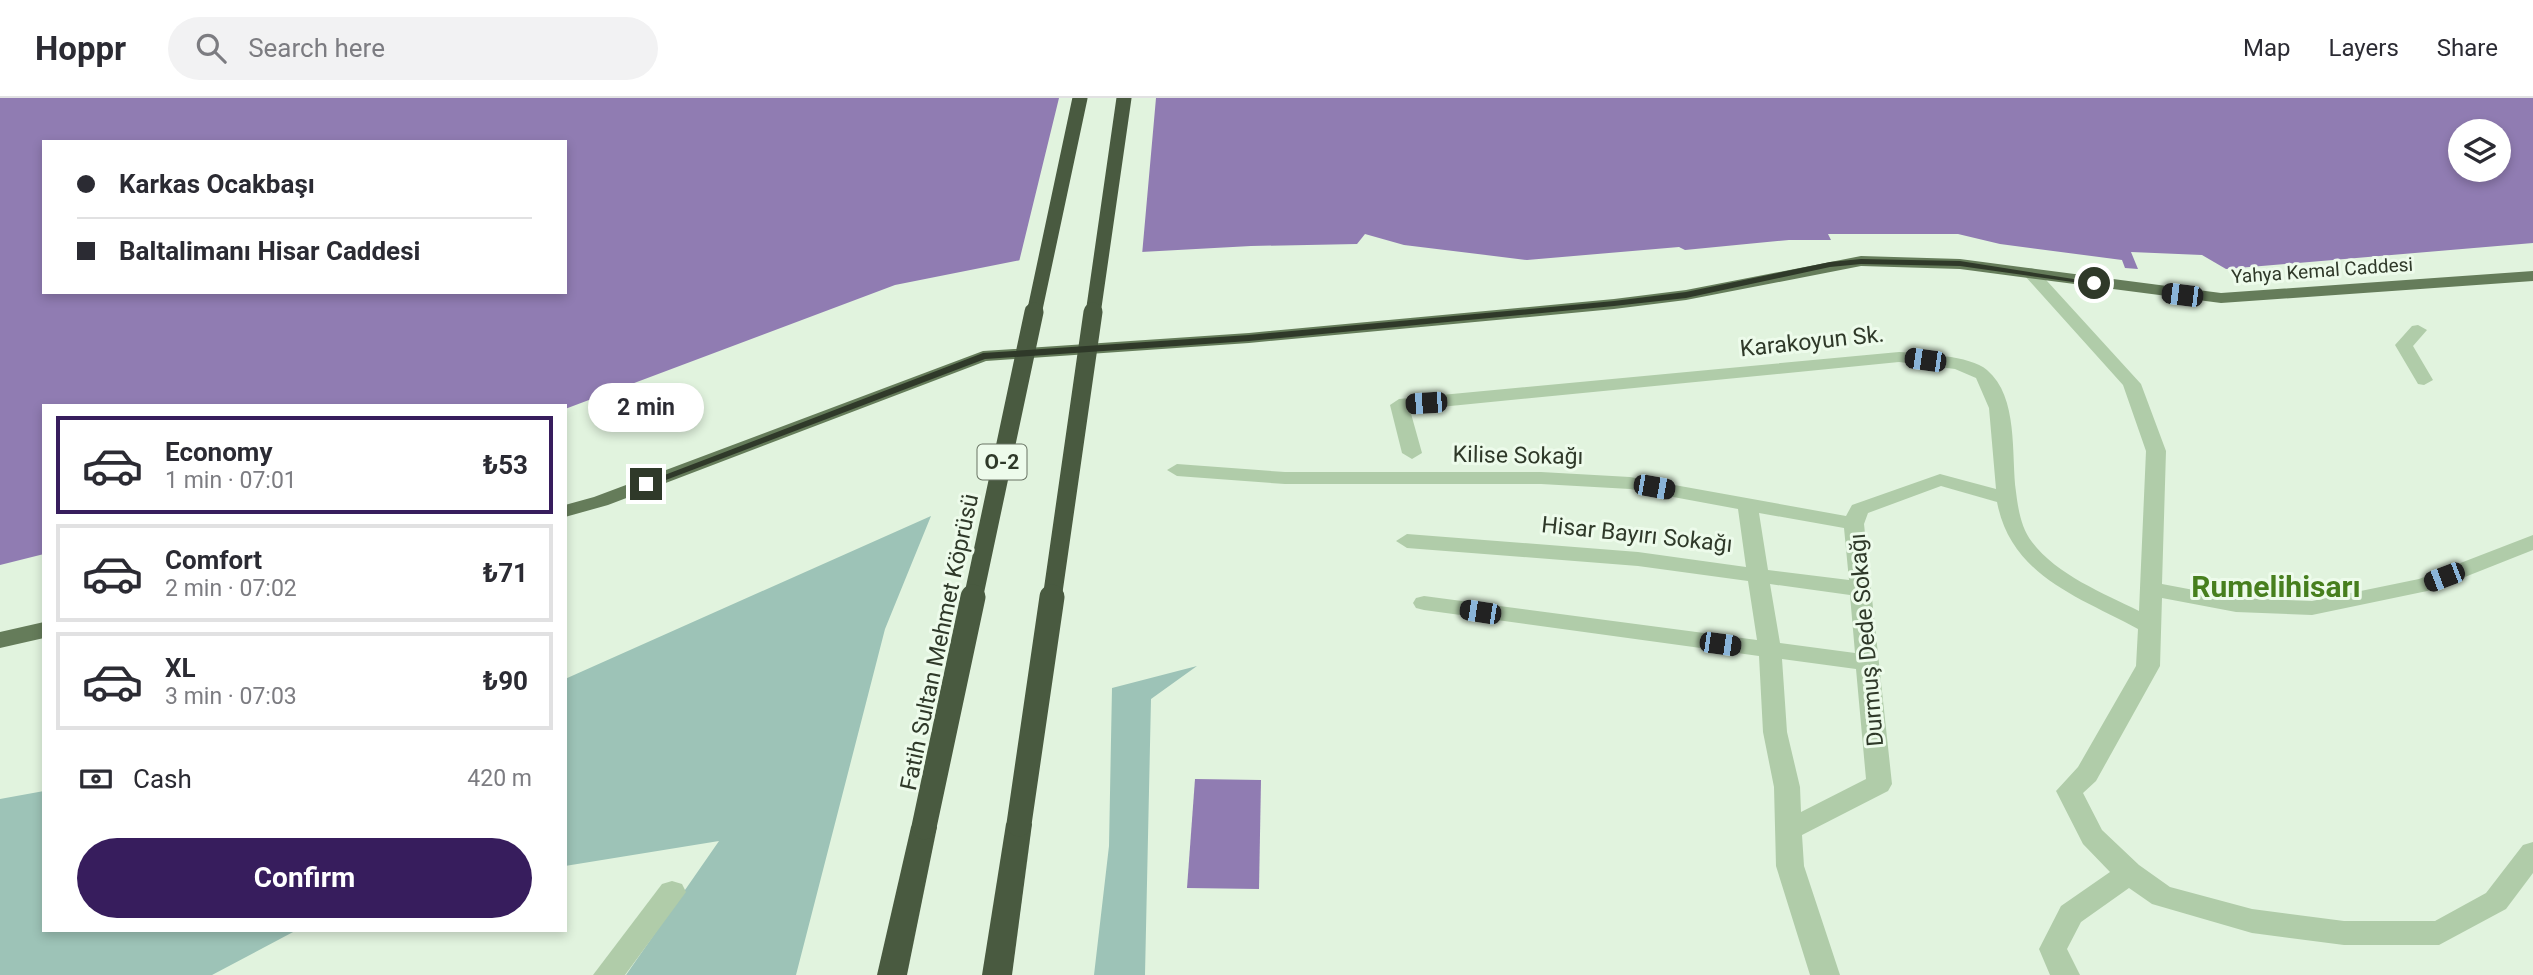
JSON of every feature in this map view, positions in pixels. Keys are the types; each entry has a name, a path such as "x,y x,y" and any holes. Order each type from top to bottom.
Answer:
{"highway":[{"name":"Fatih Sultan Mehmet Köprüsü","path":"892,975 1080,98"},
{"path":"997,975 1124,98"}],"main road":[{"name":"Yahya Kemal Caddesi","path":"567,510 601,501 983,356 1249,338 1614,303 1686,295 1861,261 1960,264 2221,298 2533,276"},
{"path":"0,640 42,630"}],"street":[{"path":"2031,274 2132,384 2156,451 2148,666 2087,774 2069,791 2092,836 2129,873 2162,897 2252,921 2344,933 2439,933 2496,901 2533,853"},
{"path":"2418,330 2404,345 2424,380"},
{"name":"Karakoyun Sk.","path":"1412,453 1399,405 1899,357 1951,364 1981,373 1995,393 2008,499 2020,540 2041,566 2150,626"},
{"name":"Kilise Sokağı","path":"1177,470 1285,478 1541,478 1611,482 1747,503 1854,524"},
{"name":"Durmuş Dede Sokağı","path":"1789,830 1879,784 1854,524 1859,509 1940,480 2008,499"},
{"path":"1747,503 1770,652 1775,732 1787,787 1790,866 1825,975"},
{"name":"Hisar Bayırı Sokağı","path":"1407,541 1638,559 1860,589"},
{"path":"2151,589 2236,605 2312,608 2424,585 2533,542"},
{"path":"1424,603 1770,652 1868,663"},
{"path":"2066,975 2053,949 2071,914 2129,873"},
{"path":"608,975 672,892"}],"shaded area":[{"path":"0,98 2533,98 2533,243 2226,269 2202,255 2131,252 2138,269 2125,268 2122,260 2000,244 1958,234 1828,234 1831,240 1789,240 1685,250 1679,247 1527,260 1404,245 1365,234 1357,244 1251,246 1031,258 895,285 567,408 567,404 42,404 42,554 0,565"},
{"path":"931,516 885,629 796,975 626,975 719,841 567,866 567,678"},
{"path":"1197,666 1151,699 1145,975 1094,975 1109,846 1112,688"},
{"path":"1195,779 1261,780 1259,889 1187,888"},
{"path":"42,791 42,932 293,932 212,975 0,975 0,799"}],"pier":[{"path":"1059,98 1156,98 1142,255 1032,262 1018,266"}],"district":[{"name":"Rumelihisarı","path":"2276,587"}],"route":[{"path":"646,484 983,356 1249,338 1614,303 1686,295 1861,261 1960,264 2094,283"}]}
